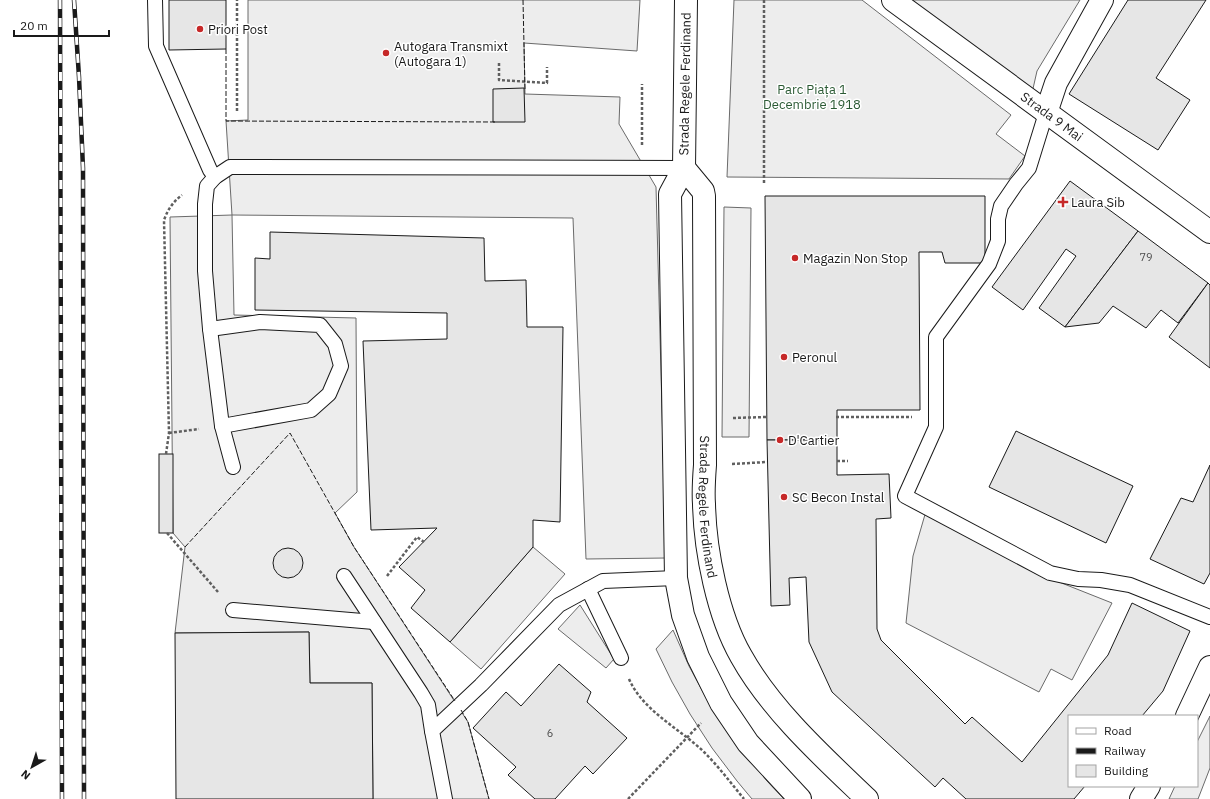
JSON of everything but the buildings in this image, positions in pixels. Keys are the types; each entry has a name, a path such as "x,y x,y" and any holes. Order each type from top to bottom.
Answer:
{"street":[{"name":"Strada Regele Ferdinand","path":"686,0 684,168 670,194 676,578 683,615 698,657 721,702 748,743 800,799"},
{"name":"Strada 9 Mai","path":"893,0 1210,232"},
{"path":"1046,113 1056,83 1102,0"},
{"name":"Strada Regele Ferdinand","path":"684,168 703,191 704,196 704,503 709,553 714,583 727,624 740,656 763,690 809,744 867,799"},
{"path":"1187,715 1210,667"},
{"path":"1141,799 1148,787"}],"lane":[{"path":"155,0 156,46 212,174"},
{"path":"1046,113 1029,168 1001,206 998,219 998,241 989,264 936,336 936,427 905,496 1050,573 1078,579 1101,580 1130,585 1210,617"},
{"path":"233,467 222,426 210,329 205,270 205,204 207,186 212,174 230,167 684,168"},
{"path":"210,329 260,322 320,325 335,344 341,366 329,394 311,410 222,426"},
{"path":"344,576 422,693 428,706 445,799"},
{"path":"432,731 481,685 559,605 602,581 676,578"},
{"path":"588,589 621,658"},
{"path":"233,610 374,622"}],"path":[{"path":"237,0 237,112"},
{"path":"764,0 764,183"},
{"path":"499,62 499,80 547,83 547,67"},
{"path":"166,454 169,432 164,220 168,210 174,202 212,174"},
{"path":"836,417 936,416"},
{"path":"705,418 766,417"},
{"path":"169,432 222,426"},
{"path":"837,461 848,461"},
{"path":"705,465 767,462"},
{"path":"167,533 233,610"},
{"path":"386,576 417,537 424,542"},
{"path":"621,658 630,681 648,706 704,752 744,799"},
{"path":"628,799 721,702"}],"shaded area":[{"path":"248,0 640,0 637,51 524,43 525,94 620,97 619,124 656,187 666,558 586,559 573,218 232,215 226,121 248,120"},
{"name":"Parc Piața 1 Decembrie 1918","path":"734,0 862,0 1011,115 996,134 1025,156 1009,179 727,177"},
{"path":"905,0 1080,0 1037,71 1032,93"},
{"path":"724,207 751,208 749,437 722,437"},
{"path":"232,215 234,315 356,318 357,492 335,513 354,547 468,722 489,799 373,799 372,683 310,683 309,632 175,633 185,547 173,533 170,217"},
{"path":"926,511 1054,580 1112,603 1072,680 1051,669 1039,692 906,623 913,556"},
{"path":"533,547 565,574 481,669 450,642"},
{"path":"580,605 614,659 606,668 558,629"},
{"path":"673,630 689,666 710,705 767,781 784,799 752,799 712,748 690,714 656,649"},
{"path":"1210,716 1210,768 1198,799 1169,799 1175,787 1198,787 1198,740"}],"railway":[{"path":"60,0 62,799"},
{"path":"74,0 83,168 84,799"}],"fence":[{"path":"523,0 525,90"},
{"path":"226,49 226,121 495,122"},
{"path":"185,547 290,433 354,547 455,701"},
{"path":"461,710 468,722 489,799"}],"place":[{"name":"Priori Post","path":"200,29"},
{"name":"Autogara Transmixt (Autogara 1)","path":"386,53"},
{"name":"Laura Sib","path":"1063,202"},
{"name":"Magazin Non Stop","path":"795,258"},
{"name":"Peronul","path":"784,357"},
{"name":"D'Cartier","path":"780,440"},
{"name":"SC Becon Instal","path":"784,497"}]}
